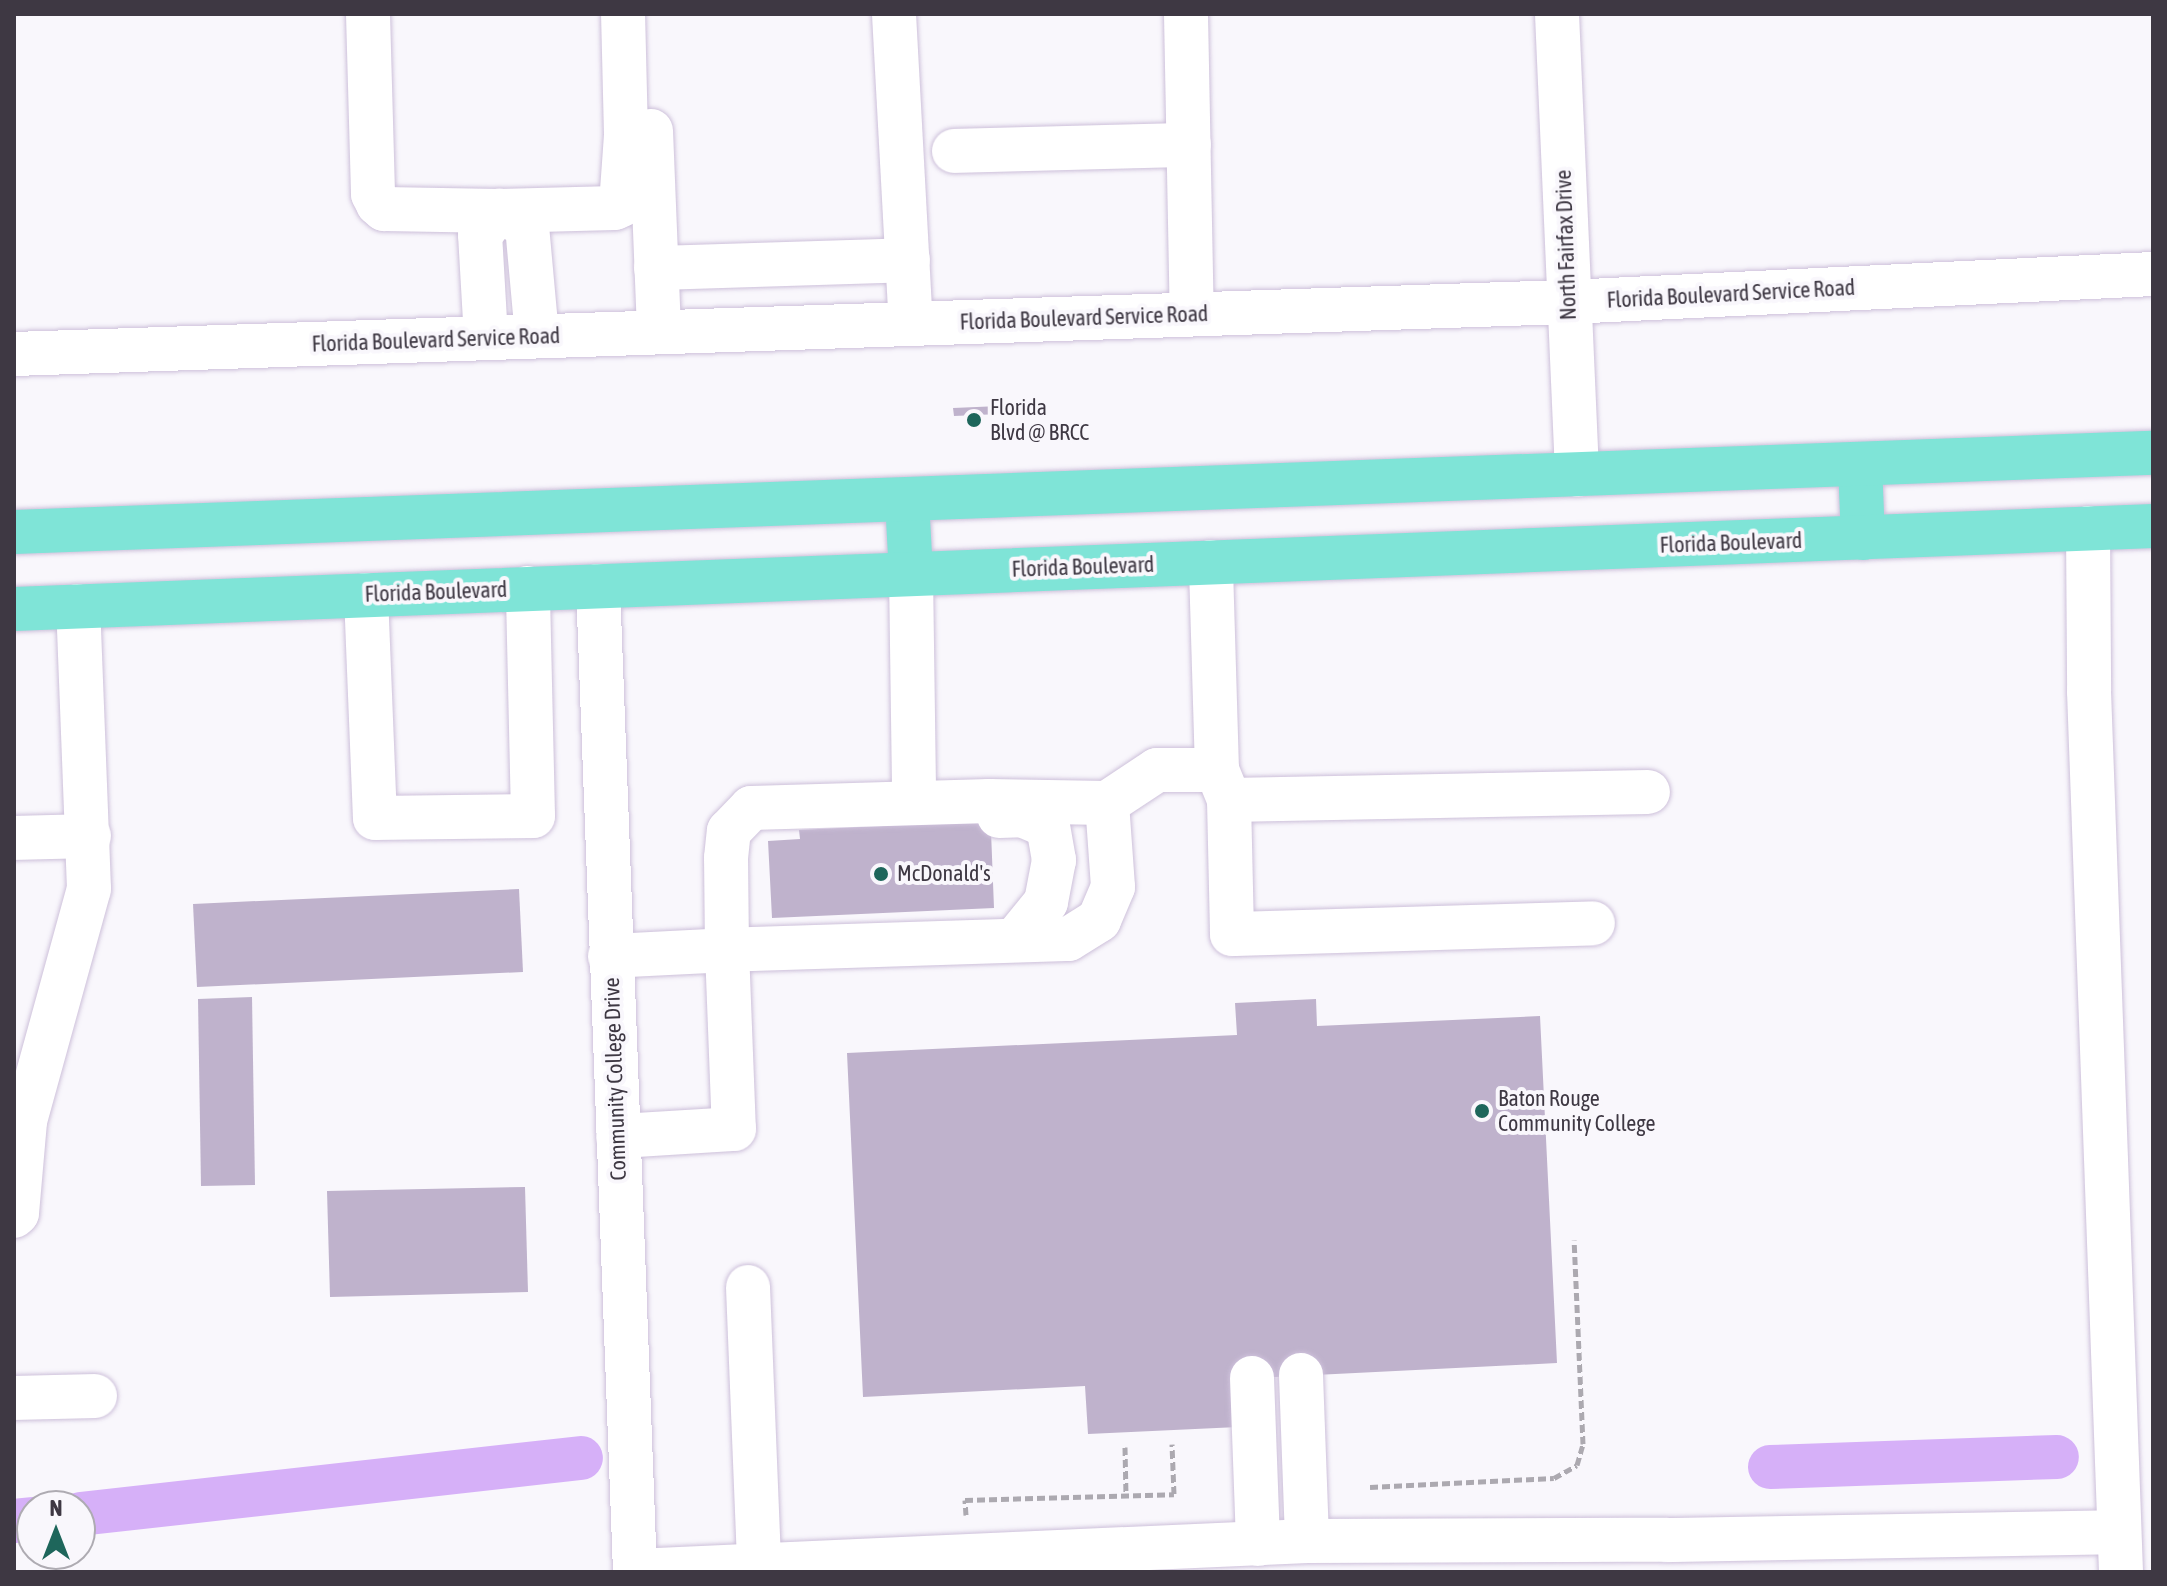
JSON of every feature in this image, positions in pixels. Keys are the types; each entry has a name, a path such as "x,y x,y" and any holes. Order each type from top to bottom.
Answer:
{"main road":[{"path":"14,532 2153,453"},
{"path":"1860,464 1863,538"},
{"path":"907,500 911,573"},
{"name":"Florida Boulevard","path":"14,609 2153,526"}],"street":[{"path":"368,14 373,194 378,204 384,209 499,211 615,208 621,205 626,135 623,14"},
{"path":"646,14 659,332"},
{"path":"894,14 911,324"},
{"path":"1186,14 1192,314"},
{"name":"North Fairfax Drive","path":"1557,14 1577,475"},
{"path":"954,151 1189,145"},
{"path":"499,211 527,226 537,336"},
{"path":"486,338 480,235 499,211"},
{"path":"656,268 908,260"},
{"name":"Florida Boulevard Service Road","path":"14,354 1568,302 2153,274"},
{"path":"635,1572 1307,1541 1668,1556 2120,1552 2089,691 2088,528"},
{"path":"1211,562 1232,934 1593,923"},
{"path":"911,573 914,802"},
{"name":"Community College Drive","path":"598,586 635,1572"},
{"path":"366,595 375,818 533,816 528,588"},
{"path":"14,1216 17,1213 25,1121 89,889 78,606"},
{"path":"618,1136 734,1129 726,858 729,831 751,808 914,802 1107,803 1157,770 1223,785 1648,792"},
{"path":"610,956 1068,939 1099,920 1113,887 1107,803"},
{"path":"783,807 802,822 1022,815 1048,826 1054,860 1046,902 1015,940"},
{"path":"14,838 89,836"},
{"path":"748,1287 751,1568"},
{"path":"1301,1375 1307,1541"},
{"path":"1252,1378 1258,1544"},
{"path":"14,1398 95,1396"}],"path":[{"path":"1370,1487 1554,1478 1577,1465 1583,1444 1574,1240"},
{"path":"967,1557 965,1500 1174,1494 1172,1444"},
{"path":"1125,1447 1126,1495"}],"building":[{"path":"1000,406 1000,414 954,416 953,408"},
{"name":"McDonald's","path":"985,821 991,831 994,908 772,918 768,841 800,839 799,830"},
{"path":"519,889 523,972 197,987 193,904"},
{"path":"252,997 255,1185 201,1186 198,999"},
{"path":"1316,999 1317,1026 1540,1016 1557,1363 1237,1379 1238,1427 1088,1434 1085,1386 863,1397 847,1053 1237,1035 1235,1003"},
{"path":"525,1187 528,1292 330,1297 327,1191"}],"waterway":[{"path":"1770,1467 2057,1457"},
{"path":"96,1512 581,1458"}],"place":[{"name":"Florida Blvd @ BRCC","path":"974,420"},
{"name":"McDonald's","path":"881,874"},
{"name":"Baton Rouge Community College","path":"1482,1111"}]}
